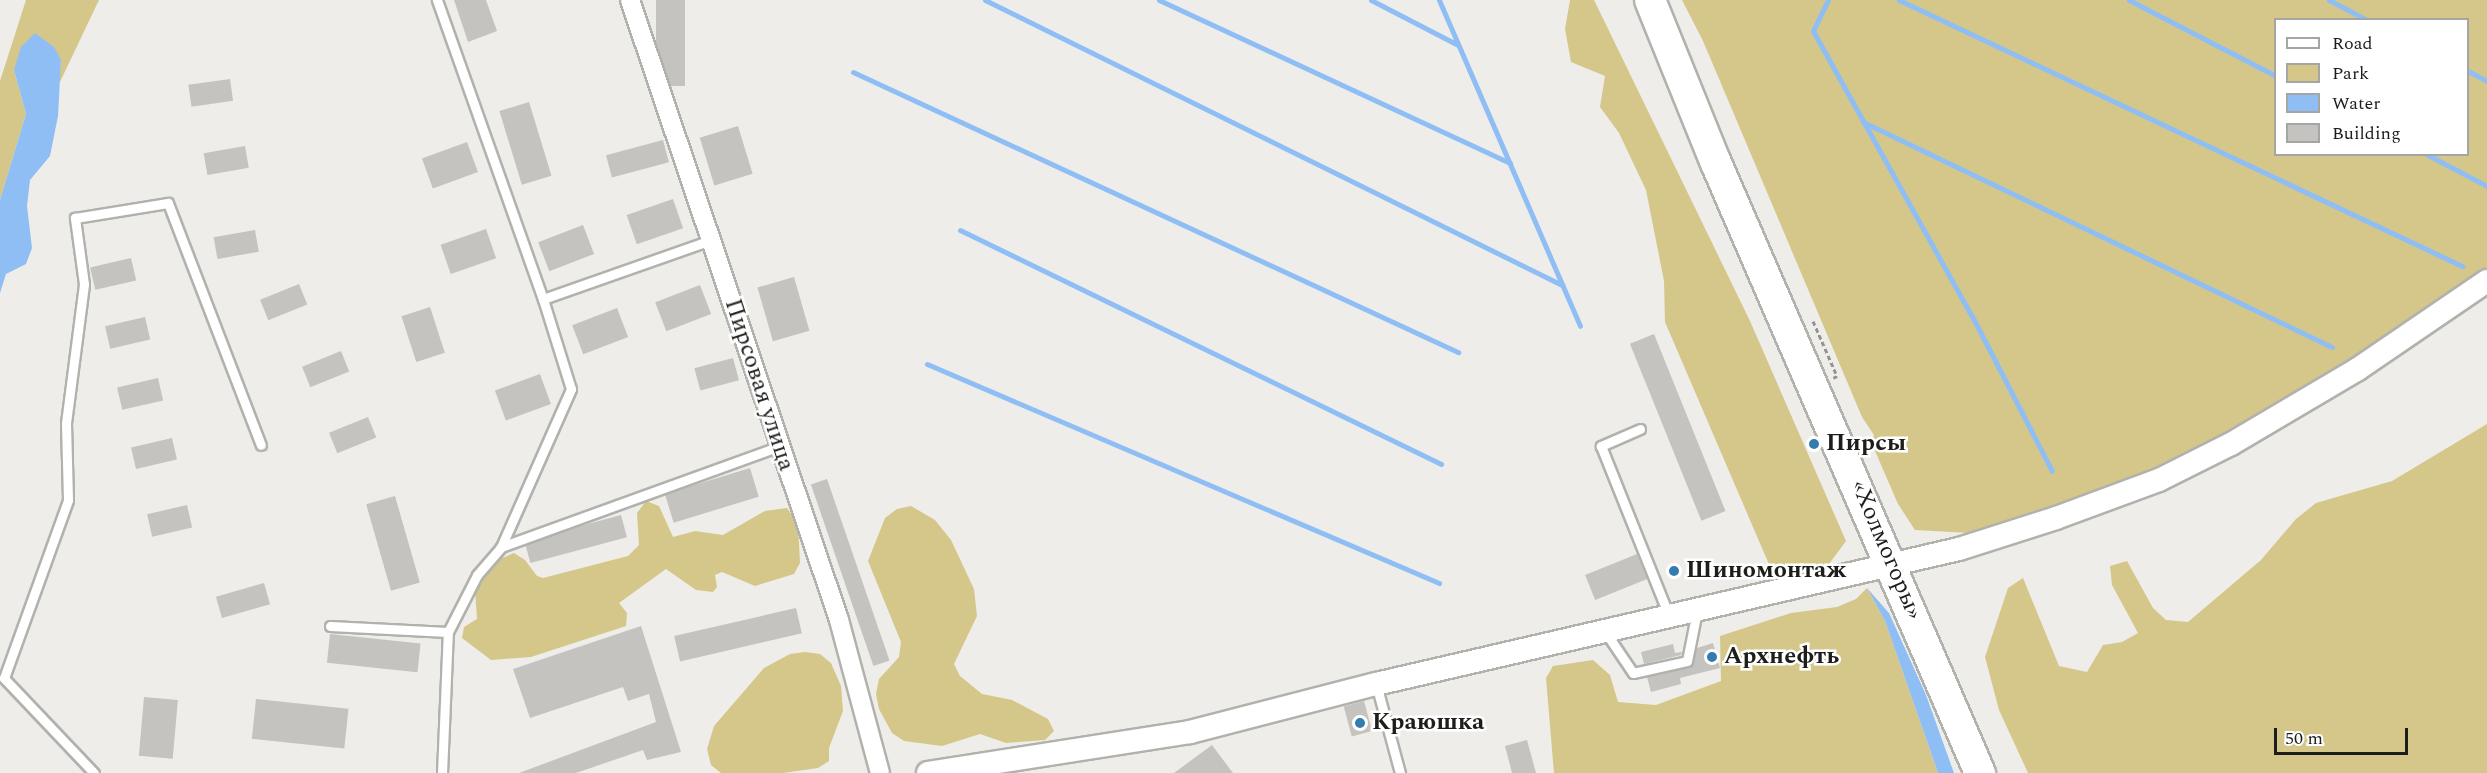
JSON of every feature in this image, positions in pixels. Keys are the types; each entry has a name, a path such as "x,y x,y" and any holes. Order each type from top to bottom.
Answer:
{"highway":[{"name":"«Холмогоры»","path":"1635,0 1716,163"},
{"name":"«Холмогоры»","path":"1650,0 1716,163 1893,564 1980,773"}],"street":[{"name":"Пирсовая улица","path":"630,0 839,620 880,773"},
{"path":"928,773 1190,732 1376,684 1959,549 2159,480 2230,444 2358,369 2487,281"}],"lane":[{"path":"437,0 543,299 571,389 501,547 477,575 448,632 442,773"},
{"path":"94,773 4,678 68,500 66,423 84,284 75,218 168,202 261,445"},
{"path":"543,299 711,240"},
{"path":"1640,429 1601,446 1669,616"},
{"path":"501,547 780,446"},
{"path":"1604,631 1633,673 1687,661 1697,609"},
{"path":"330,626 448,632"},
{"path":"1376,684 1400,773"}],"green space":[{"path":"26,0 99,0 59,84 61,60 14,70 26,114 0,200 0,81"},
{"path":"1570,0 1594,0 1750,321 1846,541 1829,564 1774,576 1665,322 1664,281 1646,190 1619,133 1600,107 1605,76 1571,62 1565,29"},
{"path":"1682,0 2487,0 2487,271 2348,364 2150,474 1969,533 1915,530 1898,504 1872,444 1874,435 1862,417 1703,41"},
{"path":"2487,424 2487,773 2028,773 1999,710 1985,657 2008,588 2023,578 2059,666 2087,672 2103,645 2122,642 2138,633 2112,585 2110,566 2127,561 2153,608 2166,620 2188,622 2261,560 2296,519 2316,503 2392,481"},
{"path":"646,501 659,506 673,537 695,531 723,535 765,511 787,508 798,524 800,563 794,574 755,586 722,572 715,575 717,587 713,592 696,590 666,569 619,603 627,613 626,626 531,657 491,660 462,638 464,627 477,619 475,589 500,559 514,553 525,560 537,576 543,578 628,556 639,545 637,513"},
{"path":"911,506 935,520 951,540 974,589 977,616 954,664 960,676 982,694 1012,700 1048,719 1054,731 1045,740 1006,743 980,734 942,746 904,741 892,733 879,709 876,694 879,679 899,657 901,642 868,561 885,518 897,509"},
{"path":"1867,588 1885,621 1938,773 1554,773 1546,678 1553,666 1593,660 1610,675 1618,702 1656,705 1721,681 1720,636 1791,613 1837,607 1856,599"},
{"path":"805,652 820,654 831,663 841,686 843,711 829,748 829,761 818,768 783,773 721,773 711,765 707,749 714,726 764,668 790,654"}],"water":[{"path":"35,33 54,47 61,60 58,116 50,156 30,180 27,206 32,248 26,264 6,274 0,293 0,200 26,114 14,70 21,47"},
{"path":"1867,588 1889,613 1926,695 1954,773 1938,773 1885,621"}],"building":[{"path":"454,0 486,0 497,31 468,42"},
{"path":"656,0 685,0 685,86 656,86"},
{"path":"230,79 233,101 191,107 188,85"},
{"path":"529,102 552,176 522,185 499,111"},
{"path":"738,126 753,174 714,186 700,138"},
{"path":"663,140 669,162 612,177 606,155"},
{"path":"467,142 478,172 433,188 422,158"},
{"path":"245,146 249,168 207,175 204,153"},
{"path":"673,199 683,228 637,244 627,215"},
{"path":"583,225 594,254 549,271 538,242"},
{"path":"486,229 496,258 451,274 441,245"},
{"path":"255,230 259,252 217,259 214,237"},
{"path":"131,258 136,280 95,290 90,267"},
{"path":"794,277 809,331 773,341 757,287"},
{"path":"299,284 307,304 268,320 260,300"},
{"path":"700,285 711,314 666,331 655,302"},
{"path":"430,307 445,353 416,362 401,316"},
{"path":"617,308 628,337 583,354 572,325"},
{"path":"145,317 150,339 110,349 105,326"},
{"path":"1654,334 1726,511 1701,521 1630,344"},
{"path":"341,351 349,371 310,387 302,367"},
{"path":"733,358 739,380 700,391 694,368"},
{"path":"540,374 551,404 506,420 495,390"},
{"path":"158,378 163,400 122,410 117,387"},
{"path":"368,417 376,437 337,453 329,433"},
{"path":"172,438 177,459 136,469 131,447"},
{"path":"750,468 759,497 674,523 665,494"},
{"path":"827,479 890,661 873,666 811,485"},
{"path":"395,496 420,583 391,591 366,504"},
{"path":"187,505 192,527 152,537 147,514"},
{"path":"621,515 627,537 530,563 524,541"},
{"path":"1637,554 1647,579 1595,600 1585,575"},
{"path":"264,583 270,604 222,618 216,597"},
{"path":"796,608 802,633 680,661 674,636"},
{"path":"641,626 681,752 647,760 643,750 576,773 519,773 656,722 649,694 628,701 623,687 530,718 513,669"},
{"path":"330,634 421,644 417,672 327,663"},
{"path":"1713,643 1720,668 1680,678 1681,684 1651,692 1647,677 1689,667 1697,648"},
{"path":"1673,644 1675,653 1682,652 1681,655 1644,664 1641,652"},
{"path":"144,697 178,700 173,759 139,756"},
{"path":"256,699 348,709 344,749 252,739"},
{"path":"1364,701 1372,731 1352,736 1344,706"},
{"path":"1527,740 1536,773 1512,773 1505,746"},
{"path":"1212,745 1233,773 1174,773"}],"waterway":[{"path":"985,0 1562,285"},
{"path":"1159,0 1510,163"},
{"path":"1371,0 1458,45"},
{"path":"1439,0 1580,326"},
{"path":"1828,0 1813,31 1973,318 2052,471"},
{"path":"1899,0 2462,266"},
{"path":"2129,0 2274,75"},
{"path":"2329,0 2363,18"},
{"path":"853,72 1458,352"},
{"path":"2469,72 2487,81"},
{"path":"1863,122 2332,347"},
{"path":"2430,156 2487,186"},
{"path":"960,230 1441,464"},
{"path":"927,364 1439,583"}],"place":[{"name":"Пирсы","path":"1814,444"},
{"name":"Шиномонтаж","path":"1674,571"},
{"name":"Архнефть","path":"1712,657"},
{"name":"Краюшка","path":"1360,723"}]}
